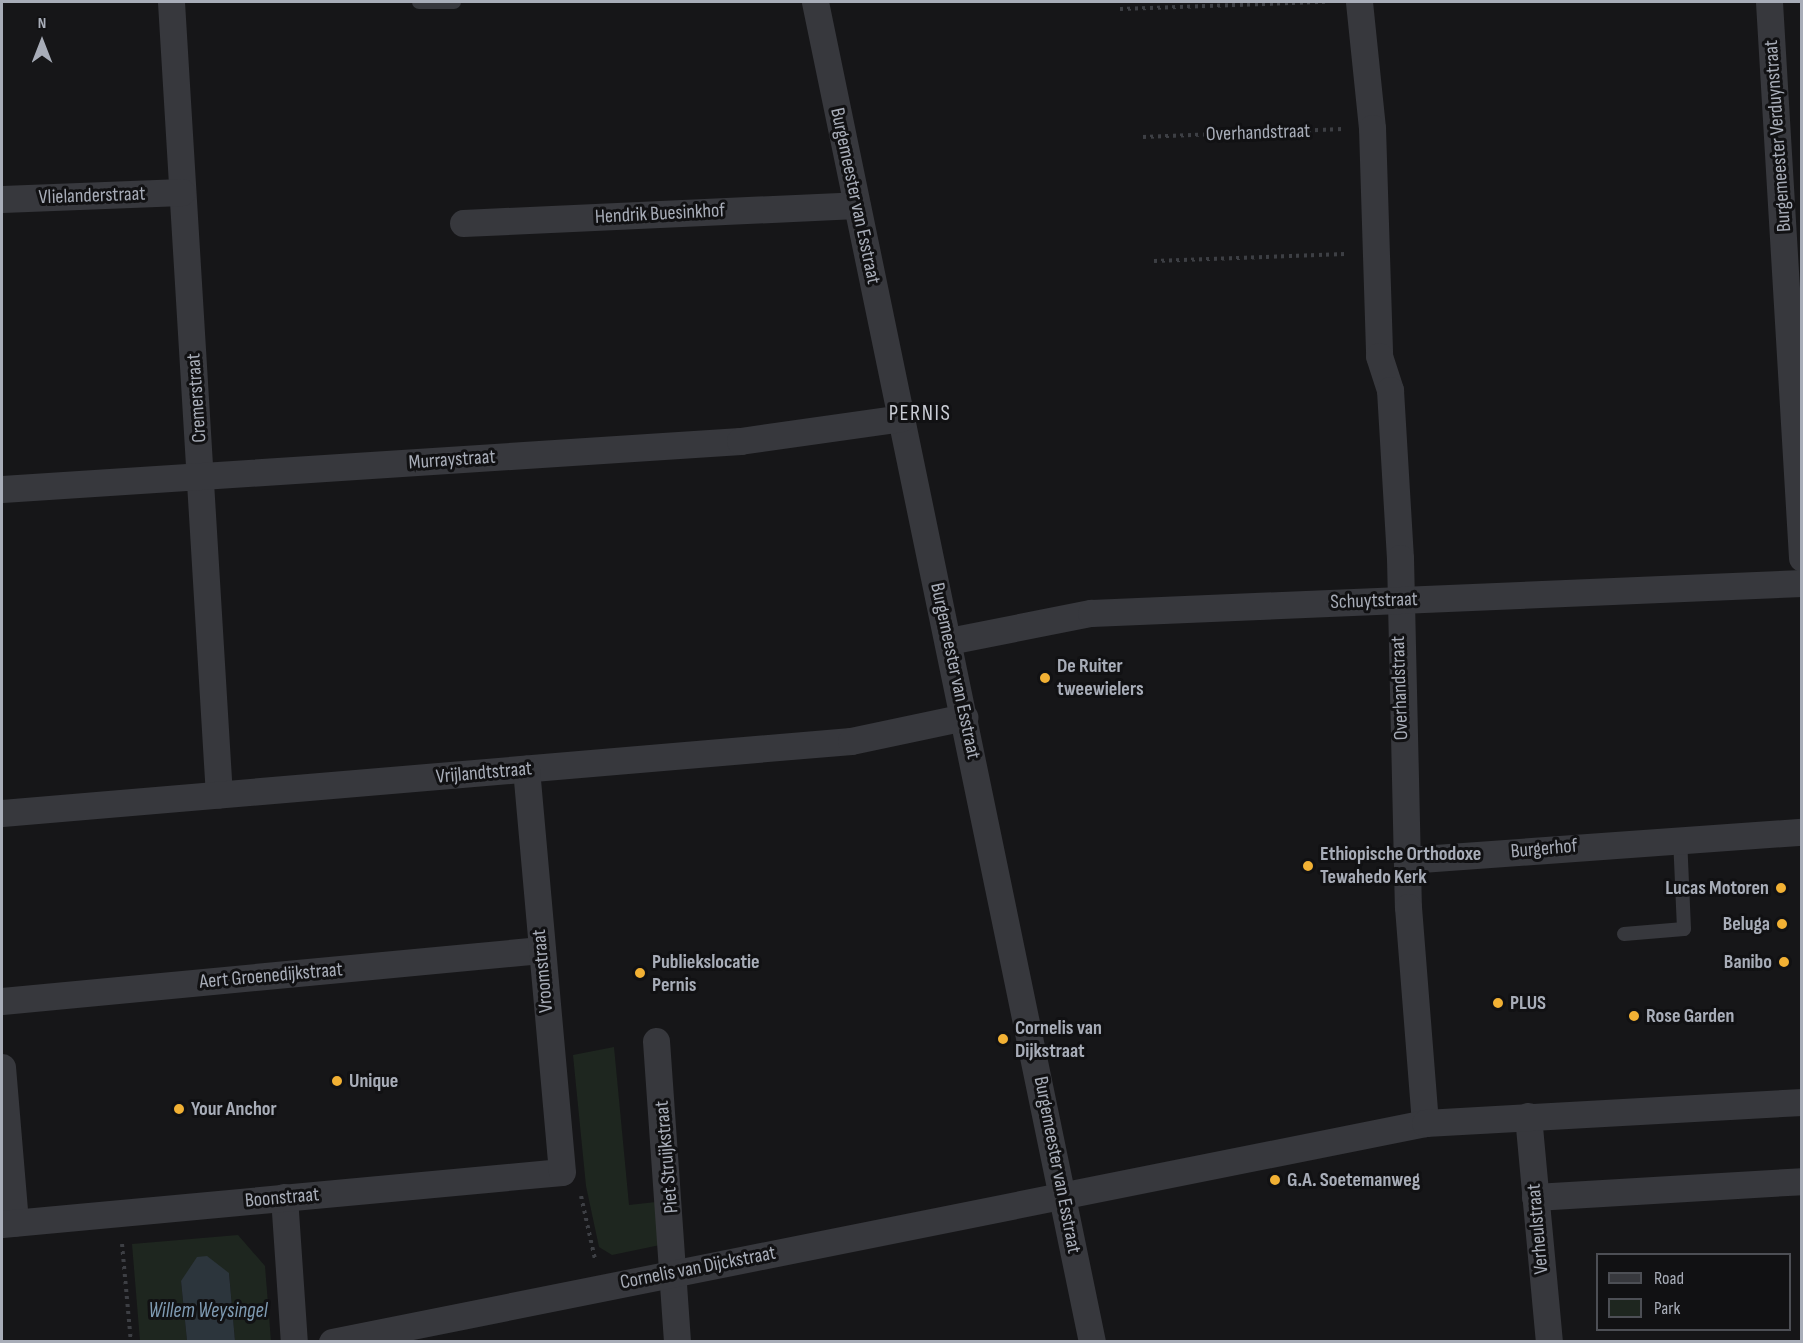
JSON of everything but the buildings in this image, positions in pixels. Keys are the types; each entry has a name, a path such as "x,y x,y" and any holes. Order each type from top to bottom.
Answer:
{"street":[{"name":"Cremerstraat","path":"171,2 202,477 219,795"},
{"name":"Burgemeester van Esstraat","path":"815,2 965,717 1092,1341"},
{"name":"Overhandstraat","path":"1359,2 1372,128 1374,254 1379,356 1390,390 1407,860 1425,1124"},
{"name":"Burgemeester Verduynstraat","path":"1769,2 1795,298 1802,558"},
{"name":"Vlielanderstraat","path":"2,199 182,192"},
{"name":"Hendrik Buesinkhof","path":"463,223 857,205"},
{"name":"Murraystraat","path":"2,489 740,441 901,418"},
{"name":"Schuytstraat","path":"949,641 1091,613 1802,584"},
{"name":"Vrijlandtstraat","path":"2,813 851,741 965,717"},
{"name":"Vroomstraat","path":"526,770 562,1172"},
{"name":"Burgerhof","path":"1407,860 1680,838 1802,832"},
{"name":"Aert Groenedijkstraat","path":"2,1001 541,950"},
{"name":"Piet Struijkstraat","path":"656,1041 674,1242 671,1274 677,1341"},
{"path":"2,1067 8,1223"},
{"path":"1063,1196 1425,1124 1528,1116 1802,1102"},
{"name":"Verheulstraat","path":"1528,1116 1549,1341"},
{"name":"Boonstraat","path":"8,1223 562,1172"},
{"path":"1535,1197 1802,1181"},
{"name":"Cornelis van Dijckstraat","path":"332,1341 1063,1196"},
{"path":"284,1197 294,1341"}],"lane":[{"path":"420,2 454,2"},
{"path":"1624,934 1684,929 1680,838"}],"path":[{"path":"1120,9 1325,2"},
{"name":"Overhandstraat","path":"1143,138 1372,128"},
{"path":"1154,261 1374,254"},
{"path":"562,1172 578,1182 601,1287"},
{"path":"119,1213 131,1341"}],"green space":[{"path":"614,1047 629,1205 656,1202 660,1245 612,1255 599,1247 586,1186 573,1055"},
{"path":"238,1235 265,1266 271,1341 235,1341 229,1273 181,1281 187,1341 140,1341 132,1244"}],"water":[{"name":"Willem Weysingel","path":"207,1256 229,1273 235,1341 187,1341 181,1281 197,1257"}],"place":[{"name":"De Ruiter tweewielers","path":"1045,678"},
{"name":"Ethiopische Orthodoxe Tewahedo Kerk","path":"1308,866"},
{"name":"Lucas Motoren","path":"1781,888"},
{"name":"Beluga","path":"1782,924"},
{"name":"Banibo","path":"1784,962"},
{"name":"Publiekslocatie Pernis","path":"640,973"},
{"name":"PLUS","path":"1498,1003"},
{"name":"Rose Garden","path":"1634,1016"},
{"name":"Cornelis van Dijkstraat","path":"1003,1039"},
{"name":"Unique","path":"337,1081"},
{"name":"Your Anchor","path":"179,1109"},
{"name":"G.A. Soetemanweg","path":"1275,1180"}],"district":[{"name":"PERNIS","path":"920,414"}]}
